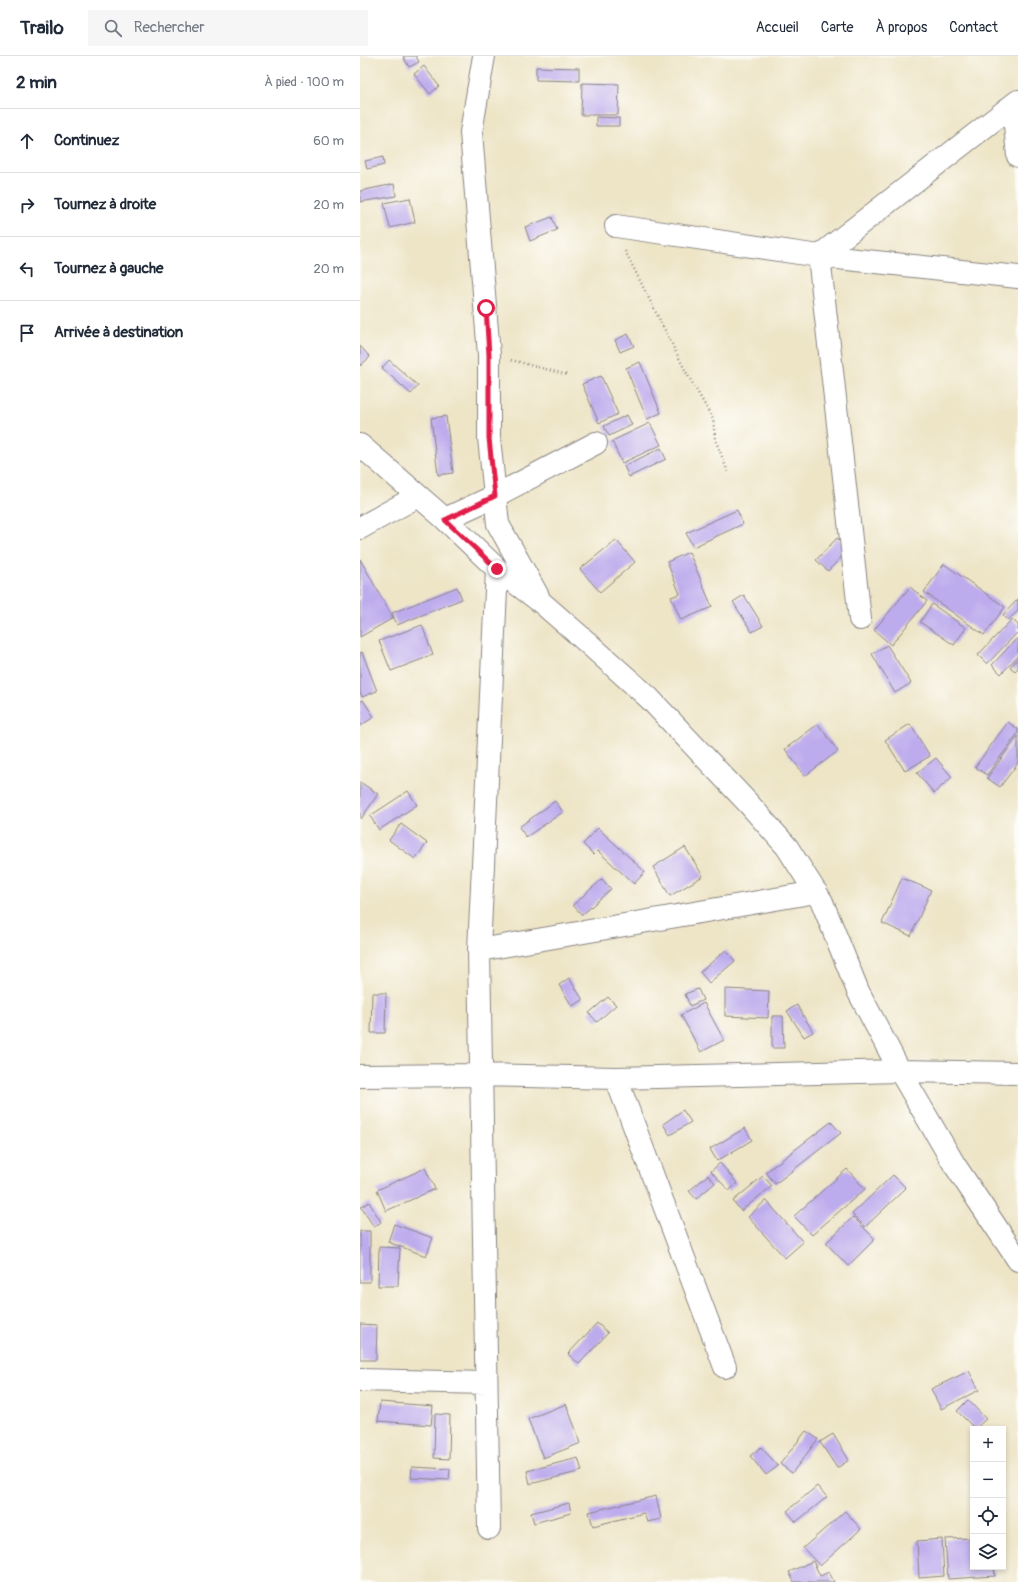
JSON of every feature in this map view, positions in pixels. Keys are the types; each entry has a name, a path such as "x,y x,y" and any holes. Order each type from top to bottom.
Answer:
{"street":[{"path":"484,56 471,132 489,355 489,438 495,496 498,524 542,603"},
{"path":"1016,103 1018,156"},
{"path":"818,256 1016,103"},
{"path":"616,226 818,256 1018,278"},
{"path":"818,256 860,619"},
{"path":"445,520 495,496 596,443"},
{"path":"360,444 497,569 542,603 590,644 649,698 727,780 787,847 822,902 858,991 900,1071 954,1164 1018,1260"},
{"path":"360,528 418,496"},
{"path":"489,1528 479,950 497,569"},
{"path":"479,950 816,892"},
{"path":"360,1076 480,1075 616,1078 900,1071 1018,1073"},
{"path":"616,1078 725,1367"},
{"path":"360,1380 486,1382"}],"path":[{"path":"616,226 622,244 686,372 713,419 715,439 728,472"},
{"path":"489,355 568,375"}],"building":[{"path":"403,56 416,56 419,62 409,67"},
{"path":"424,66 439,86 430,94 414,74"},
{"path":"536,67 579,68 579,81 536,80"},
{"path":"582,83 619,84 618,115 581,115"},
{"path":"596,117 619,118 619,126 596,126"},
{"path":"383,157 384,165 367,169 365,161"},
{"path":"394,184 396,196 360,202 360,191"},
{"path":"410,198 415,222 390,228 384,203"},
{"path":"552,217 557,230 530,241 525,227"},
{"path":"628,334 634,346 620,352 615,340"},
{"path":"360,346 370,357 360,366"},
{"path":"389,360 418,386 411,394 382,368"},
{"path":"640,362 661,413 647,419 626,368"},
{"path":"601,376 618,414 599,423 582,384"},
{"path":"627,415 632,425 609,436 604,426"},
{"path":"446,416 453,473 438,475 431,418"},
{"path":"650,423 661,445 622,463 612,441"},
{"path":"661,448 666,459 629,477 624,466"},
{"path":"737,510 743,524 693,547 686,533"},
{"path":"837,538 849,549 828,571 816,560"},
{"path":"616,540 635,562 600,592 580,569"},
{"path":"689,552 712,607 681,620 671,597 680,594 667,562"},
{"path":"360,559 393,618 360,637"},
{"path":"944,564 1005,607 984,635 924,592"},
{"path":"457,587 462,599 397,625 392,613"},
{"path":"910,587 927,601 891,645 874,630"},
{"path":"744,595 763,626 752,632 733,602"},
{"path":"1018,599 1018,611 1008,620 1003,615"},
{"path":"932,604 966,628 954,645 920,622"},
{"path":"1012,619 1018,625 1018,632 987,664 978,655"},
{"path":"422,625 433,655 391,671 379,641"},
{"path":"1018,637 1018,656 1001,674 992,665"},
{"path":"887,645 911,683 895,693 872,654"},
{"path":"362,652 377,691 362,697 360,692 360,653"},
{"path":"1018,659 1018,668 1015,671 1010,667"},
{"path":"363,700 374,717 360,726 360,702"},
{"path":"1008,722 1018,729 1018,733 987,775 975,767"},
{"path":"818,724 838,751 805,776 785,749"},
{"path":"910,724 930,756 905,771 885,740"},
{"path":"1018,736 1018,763 1000,787 987,778"},
{"path":"936,758 952,777 934,793 917,773"},
{"path":"360,782 378,794 361,819 360,818"},
{"path":"408,791 417,805 379,830 370,816"},
{"path":"555,801 563,812 526,837 519,827"},
{"path":"401,824 427,843 415,859 389,840"},
{"path":"598,828 645,872 634,884 598,851 594,855 583,844"},
{"path":"685,847 703,876 670,896 653,867"},
{"path":"902,878 931,890 911,936 882,923"},
{"path":"602,879 611,889 582,915 573,905"},
{"path":"726,950 735,961 709,983 700,972"},
{"path":"569,978 583,1000 572,1006 559,985"},
{"path":"698,989 703,1000 690,1006 685,994"},
{"path":"725,989 769,991 768,1018 725,1016"},
{"path":"372,993 386,993 385,1033 371,1033"},
{"path":"608,997 616,1005 597,1022 589,1013"},
{"path":"704,1003 724,1040 701,1052 681,1015"},
{"path":"797,1005 813,1032 804,1037 787,1011"},
{"path":"772,1016 783,1016 784,1048 772,1048"},
{"path":"683,1110 691,1122 670,1135 663,1124"},
{"path":"831,1122 841,1133 775,1184 766,1172"},
{"path":"745,1128 752,1140 717,1161 710,1149"},
{"path":"720,1163 737,1183 729,1191 711,1171"},
{"path":"425,1168 435,1189 386,1211 377,1190"},
{"path":"847,1169 865,1189 812,1235 794,1216"},
{"path":"708,1175 715,1183 696,1199 689,1191"},
{"path":"893,1175 906,1188 865,1227 852,1214"},
{"path":"763,1176 772,1186 741,1211 733,1201"},
{"path":"766,1200 803,1242 785,1258 748,1217"},
{"path":"369,1202 381,1222 374,1227 361,1207"},
{"path":"853,1217 875,1239 848,1266 826,1243"},
{"path":"394,1224 433,1238 426,1256 388,1242"},
{"path":"360,1231 370,1231 370,1282 360,1282"},
{"path":"379,1247 400,1248 398,1286 378,1286"},
{"path":"597,1323 608,1333 579,1364 568,1354"},
{"path":"360,1324 377,1325 376,1360 360,1360"},
{"path":"969,1371 979,1390 941,1409 931,1389"},
{"path":"968,1400 986,1419 978,1426 972,1426 957,1411"},
{"path":"380,1402 433,1406 431,1425 378,1421"},
{"path":"566,1404 581,1443 543,1458 528,1419"},
{"path":"435,1414 450,1415 449,1459 434,1458"},
{"path":"806,1431 818,1439 792,1473 780,1464"},
{"path":"833,1434 849,1460 837,1468 820,1442"},
{"path":"761,1447 778,1466 766,1475 750,1456"},
{"path":"578,1458 582,1471 530,1484 527,1471"},
{"path":"412,1467 450,1469 449,1480 411,1478"},
{"path":"817,1486 827,1497 796,1522 787,1511"},
{"path":"656,1496 661,1519 647,1522 644,1513 593,1526 589,1512"},
{"path":"569,1503 571,1513 534,1523 531,1513"},
{"path":"845,1511 861,1529 820,1566 803,1548"},
{"path":"970,1538 970,1570 994,1570 995,1576 948,1579 945,1539"},
{"path":"942,1539 944,1576 919,1578 917,1541"},
{"path":"813,1561 820,1576 829,1572 834,1582 794,1582 789,1572"}],"route":[{"path":"486,308 489,355 489,438 495,496 445,520 497,569"}]}
